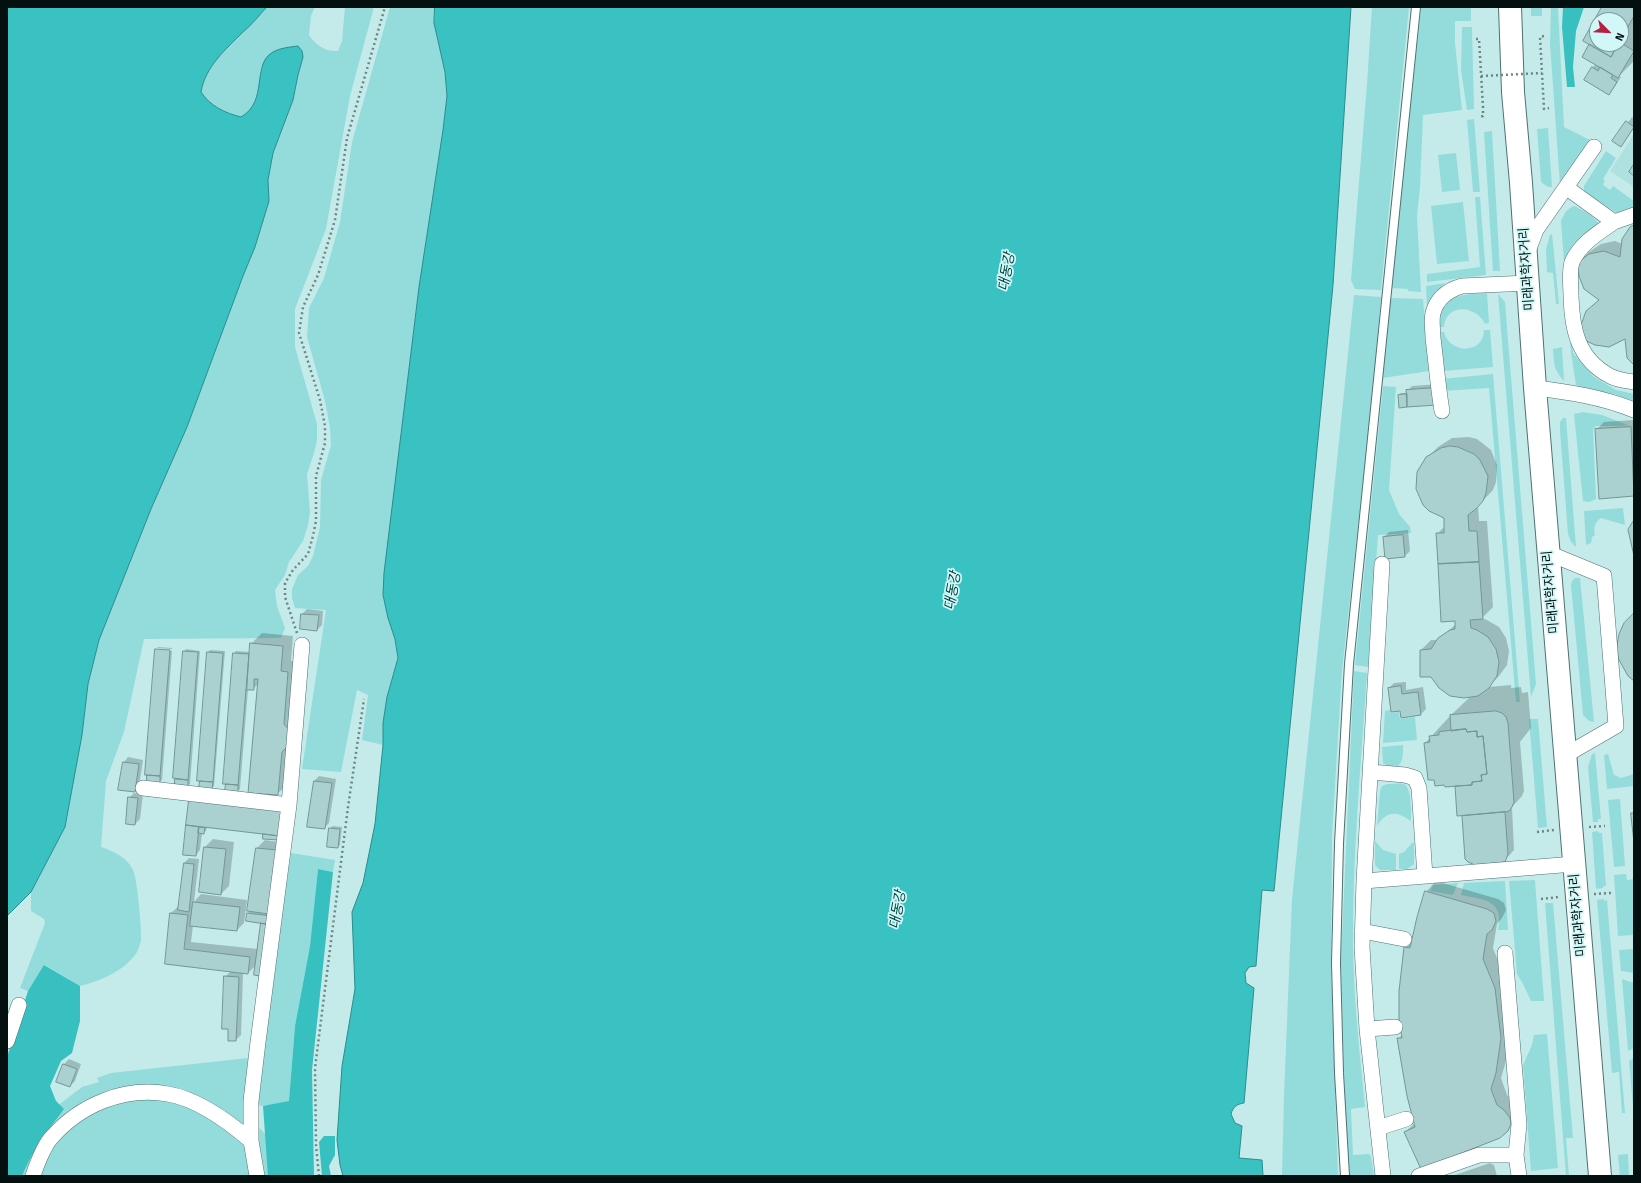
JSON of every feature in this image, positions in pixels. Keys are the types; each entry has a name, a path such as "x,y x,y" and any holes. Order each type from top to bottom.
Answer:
{"main road":[{"name":"미래과학자거리","path":"1510,7 1513,92 1535,388 1564,756 1600,1176"}],"street":[{"path":"1526,258 1536,230 1567,188 1594,147"},
{"path":"1567,188 1614,222"},
{"path":"1634,215 1614,222 1587,241 1578,252 1572,263 1571,306 1579,346 1587,359 1611,377 1634,382"},
{"path":"1442,411 1437,376 1432,315 1437,302 1452,288 1462,286 1528,283"},
{"path":"1535,388 1575,393 1608,401 1634,410"},
{"path":"1548,552 1604,576 1616,726 1564,756"},
{"path":"1382,564 1364,881 1362,947 1367,1029 1383,1176"},
{"path":"257,1176 251,1141 251,1101 289,805 302,645"},
{"path":"1370,772 1405,775 1414,778 1419,788 1425,876"},
{"path":"143,788 289,805"},
{"path":"1364,881 1574,864"},
{"path":"1362,931 1404,939"},
{"path":"1505,953 1519,1124 1516,1155 1519,1176"},
{"path":"7,1041 19,1005"},
{"path":"1367,1029 1395,1027"},
{"path":"33,1176 50,1139 65,1124 87,1108 115,1096 144,1092 168,1094 199,1105 231,1124 251,1141"},
{"path":"1378,1128 1406,1119"},
{"path":"1419,1176 1479,1155 1516,1155"}],"lane":[{"path":"1345,1176 1339,1073 1336,963 1339,843 1348,664 1416,7"}],"path":[{"path":"302,645 292,621 285,597 285,584 293,570 308,554 313,536 316,521 316,476 325,443 326,426 320,400 300,333 303,307 318,275 335,220 347,138 385,7"},
{"path":"1544,36 1540,37 1544,109 1549,108"},
{"path":"1476,39 1479,39 1482,76 1483,116 1479,117"},
{"path":"1482,76 1542,73"},
{"path":"319,1176 316,1145 315,1068 348,807 364,699"}],"shaded area":[{"path":"267,7 315,7 311,16 309,35 321,47 338,51 342,41 345,7 374,7 350,96 326,229 295,309 295,347 317,424 317,440 307,474 310,512 308,525 303,541 289,562 285,575 275,590 277,606 285,628 281,638 144,639 124,732 106,781 101,847 115,853 127,861 135,874 140,915 141,940 139,948 132,959 119,970 104,978 80,986 45,965 28,991 20,988 45,923 44,919 31,911 31,892 65,827 82,735 88,684 99,640 151,509 187,427 255,247 268,201 268,180 273,153 293,100 303,57 261,67 259,88 255,101 247,112 241,117 213,105 201,92 203,83 217,59"},
{"path":"390,7 435,7 434,23 445,72 447,96 419,287 402,427 388,618 395,639 398,658 387,697 383,723 383,745 362,740 368,695 357,690 341,772 302,769 326,610 295,608 292,598 292,589 298,575 308,566 313,556 320,527 321,480 331,445 330,428 325,401 307,337 309,308 324,278 340,222 352,142"},
{"path":"1372,7 1409,7 1381,290 1355,289 1351,280"},
{"path":"1421,7 1471,7 1471,21 1455,21 1455,43 1462,110 1423,115 1420,187 1417,216 1421,292 1408,291 1408,289 1391,288"},
{"path":"1531,7 1542,7 1542,16 1531,16"},
{"path":"1551,7 1558,7 1564,127 1590,140 1560,185 1550,43"},
{"path":"1563,7 1584,7 1576,31 1573,67 1575,87 1567,87 1562,27"},
{"path":"1462,27 1472,27 1474,109 1467,110 1461,70"},
{"path":"1474,119 1480,192 1473,192 1467,120"},
{"path":"1548,128 1552,187 1548,187 1541,182 1537,129"},
{"path":"1492,131 1500,271 1493,271 1484,132"},
{"path":"1634,134 1634,187 1610,171"},
{"path":"1606,151 1616,158 1603,179 1605,181 1603,185 1610,190 1613,186 1634,201 1634,212 1620,215 1584,192 1584,186"},
{"path":"1456,153 1460,190 1442,192 1438,155"},
{"path":"1475,197 1480,197 1486,275 1427,282 1427,274 1480,267"},
{"path":"1463,202 1469,261 1437,264 1431,206"},
{"path":"1574,206 1585,211 1599,224 1583,240 1567,302 1561,221 1567,210"},
{"path":"1552,234 1559,304 1556,304 1553,273 1547,272 1546,249 1550,235"},
{"path":"1446,283 1432,296 1427,306 1426,286"},
{"path":"1487,293 1489,323 1485,324 1475,313 1462,309 1455,310 1450,314 1446,319 1444,327 1440,327 1440,316 1447,302 1453,298 1469,294"},
{"path":"1498,294 1505,302 1536,684 1531,697"},
{"path":"1354,295 1381,297 1371,412 1342,670 1332,836 1331,968 1338,1176 1282,1176 1292,899"},
{"path":"1390,298 1423,299 1429,371 1383,378"},
{"path":"1568,316 1573,353 1594,377 1616,390 1634,394 1634,401 1614,394 1576,385 1571,353"},
{"path":"1484,330 1490,330 1493,367 1443,371 1440,332 1444,332 1447,340 1453,345 1466,349 1479,344 1483,338"},
{"path":"1562,347 1564,381 1555,366 1553,349"},
{"path":"1493,374 1520,702 1516,702 1489,388 1443,391 1442,379"},
{"path":"1383,386 1396,387 1389,490 1399,514 1410,527 1411,533 1378,535 1368,667 1355,665"},
{"path":"1583,412 1602,415 1628,425 1596,426 1593,429 1596,499 1589,502 1583,501 1574,414"},
{"path":"1563,418 1566,418 1576,547 1571,542 1568,534 1560,431 1560,422"},
{"path":"1623,508 1625,525 1601,518 1595,525 1595,535 1592,537 1591,543 1586,545 1584,511"},
{"path":"1575,578 1580,578 1594,722 1589,721 1583,715 1571,585"},
{"path":"1354,671 1367,673 1357,812 1353,915 1355,990 1365,1107 1351,1109 1353,1155 1369,1154 1371,1157 1374,1176 1348,1176 1345,1109 1341,959"},
{"path":"1390,710 1390,713 1399,712 1400,719 1415,717 1417,740 1383,743 1385,711"},
{"path":"1529,719 1538,719 1547,827 1538,828"},
{"path":"1403,745 1402,760 1397,767 1389,766 1383,763 1382,747"},
{"path":"1595,753 1601,819 1598,819 1598,822 1593,822 1588,767 1592,754"},
{"path":"1608,754 1614,775 1621,778 1634,774 1634,786 1607,789 1604,755"},
{"path":"1387,784 1404,784 1407,786 1410,795 1411,821 1401,815 1392,814 1385,817 1377,826 1380,791 1382,786"},
{"path":"1620,799 1625,866 1614,867 1608,800"},
{"path":"1598,831 1599,833 1602,833 1606,886 1596,889 1592,832"},
{"path":"1375,841 1383,850 1396,854 1396,870 1380,870 1375,865"},
{"path":"1412,843 1414,843 1414,864 1407,869 1399,869 1399,854 1404,852"},
{"path":"291,853 335,860 333,872 318,869 310,946 295,1026 289,1102 263,1106 258,1105"},
{"path":"318,869 333,872 312,1070 314,1176 268,1176 263,1106 289,1101 295,1026 310,946"},
{"path":"1626,874 1627,880 1634,879 1634,935 1618,936 1614,875"},
{"path":"1535,880 1544,1001 1531,1001 1517,974 1509,881"},
{"path":"1505,881 1508,930 1498,930 1498,913 1491,903 1478,898 1461,895 1464,883"},
{"path":"1458,883 1453,895 1430,891 1433,885"},
{"path":"1604,899 1604,901 1607,900 1625,1113 1622,1113 1619,1072 1612,1073 1597,900"},
{"path":"1545,903 1553,903 1573,1138 1566,1138 1569,1176 1566,1176"},
{"path":"1634,949 1634,973 1621,971 1619,950"},
{"path":"44,965 80,986 80,1021 72,1053 61,1061 50,1086 56,1101 64,1109 35,1149 22,1176 7,1176 7,1057 28,991"},
{"path":"1622,979 1634,983 1634,1048 1628,1051"},
{"path":"1547,1034 1558,1168 1531,1171 1523,1065 1532,1045 1534,1035"},
{"path":"248,1058 243,1111 282,1151 286,1176 8,1176 39,1120 82,1087 99,1082 97,1078 111,1073"},
{"path":"1634,1058 1634,1107 1633,1107 1629,1061"},
{"path":"324,1136 335,1136 335,1155 329,1166 331,1176 322,1176 319,1142"},
{"path":"1628,1154 1629,1176 1620,1176 1618,1155"}],"water":[{"path":"7,7 267,7 217,59 203,83 201,92 213,105 241,117 250,110 255,102 263,65 266,58 273,52 298,46 302,51 303,57 293,100 273,153 268,180 269,201 255,247 187,427 151,509 99,640 88,684 82,735 65,827 31,892 7,916"},
{"name":"대동강","path":"435,7 1351,7 1333,285 1274,891 1262,890 1256,966 1249,967 1245,973 1246,983 1254,988 1244,1103 1236,1106 1231,1114 1235,1123 1242,1126 1239,1158 1262,1160 1263,1176 343,1176 337,1140 342,1066 355,989 352,912 363,883 375,824 383,745 383,723 387,697 398,658 395,639 388,618 383,595 384,573 419,287 447,96 445,72 434,23"}],"building":[{"path":"1602,7 1634,7 1634,16 1629,25 1629,12 1599,12"},
{"path":"1589,30 1589,44 1583,41"},
{"path":"1589,44 1589,52 1603,52 1611,57 1614,52 1629,52 1629,48 1634,51 1618,78 1582,57"},
{"path":"1602,52 1614,52 1611,57"},
{"path":"1592,67 1598,71 1600,67 1613,75 1611,78 1617,82 1609,95 1584,80"},
{"path":"1626,121 1634,127 1621,147 1612,141"},
{"path":"1634,164 1634,176 1629,172"},
{"path":"1634,225 1634,365 1627,358 1625,339 1609,347 1595,345 1582,339 1581,325 1586,311 1599,300 1584,289 1579,276 1577,263 1589,254 1604,251 1620,257 1622,239 1630,227"},
{"path":"1435,388 1437,405 1407,407 1406,390"},
{"path":"1407,394 1407,407 1399,408 1398,395"},
{"path":"1631,427 1634,496 1599,499 1595,429"},
{"path":"1450,446 1458,447 1474,454 1480,460 1488,476 1486,493 1483,501 1468,515 1469,531 1477,531 1479,562 1438,564 1436,533 1444,533 1444,518 1429,511 1423,505 1416,489 1417,472 1426,457 1441,448"},
{"path":"1634,520 1634,556 1628,530"},
{"path":"1403,535 1405,557 1385,559 1383,537"},
{"path":"1479,562 1483,619 1470,620 1471,628 1488,637 1496,649 1499,662 1497,676 1489,688 1478,696 1464,698 1450,696 1439,688 1431,677 1420,677 1420,650 1431,649 1438,638 1450,630 1455,629 1455,621 1441,622 1438,564"},
{"path":"1634,613 1634,681 1628,676 1618,658 1617,645 1619,634 1624,623"},
{"path":"301,614 319,615 317,631 300,629"},
{"path":"250,643 283,646 281,671 288,672 284,724 289,730 288,746 282,752 278,795 248,793 258,679 254,679 254,690 247,690"},
{"path":"155,649 170,650 160,776 145,775"},
{"path":"183,651 198,652 188,780 173,778"},
{"path":"207,652 223,653 213,782 197,781"},
{"path":"233,653 249,654 238,785 223,784"},
{"path":"1401,686 1402,694 1418,692 1421,715 1401,718 1400,711 1391,712 1388,688"},
{"path":"1496,711 1502,713 1506,717 1508,723 1514,802 1509,811 1505,812 1457,816 1455,786 1472,785 1472,782 1482,781 1481,775 1487,774 1483,736 1477,737 1477,731 1467,732 1466,729 1451,731 1450,715"},
{"path":"1466,729 1467,732 1477,731 1477,737 1483,736 1487,774 1481,775 1482,781 1472,782 1472,785 1445,787 1444,785 1435,786 1434,780 1428,780 1424,743 1430,742 1429,736 1439,735 1439,732"},
{"path":"123,762 139,764 135,792 118,790"},
{"path":"147,775 160,776 160,783 147,782"},
{"path":"175,779 188,780 188,787 175,786"},
{"path":"200,781 213,782 212,789 199,788"},
{"path":"314,781 332,783 325,829 307,827"},
{"path":"226,784 238,785 238,792 225,791"},
{"path":"128,797 138,798 135,825 126,824"},
{"path":"189,800 283,810 280,836 186,825"},
{"path":"1505,812 1508,854 1505,862 1475,865 1468,862 1465,859 1462,816"},
{"path":"1631,813 1634,813 1634,842"},
{"path":"186,825 199,827 196,856 183,855"},
{"path":"199,827 205,828 204,834 198,833"},
{"path":"329,828 340,829 338,848 327,847"},
{"path":"263,834 280,836 279,840 263,839"},
{"path":"204,847 226,849 221,895 199,892"},
{"path":"256,848 278,850 269,914 247,911"},
{"path":"184,863 194,864 189,912 178,910"},
{"path":"1425,891 1487,909 1494,913 1496,921 1492,930 1487,934 1483,959 1495,988 1501,1038 1496,1073 1491,1089 1497,1105 1504,1110 1510,1118 1511,1124 1508,1131 1500,1138 1421,1169 1404,1132 1415,1127 1407,1096 1397,1038 1402,1038 1399,1019 1399,991 1404,947 1410,948"},
{"path":"193,902 240,907 237,931 190,926"},
{"path":"170,913 188,915 184,949 250,957 248,974 165,964"},
{"path":"247,913 272,916 271,925 246,921"},
{"path":"261,923 271,925 265,977 254,975"},
{"path":"224,976 239,977 236,1041 228,1041 228,1029 222,1029"},
{"path":"63,1064 77,1069 70,1087 56,1082"}]}
